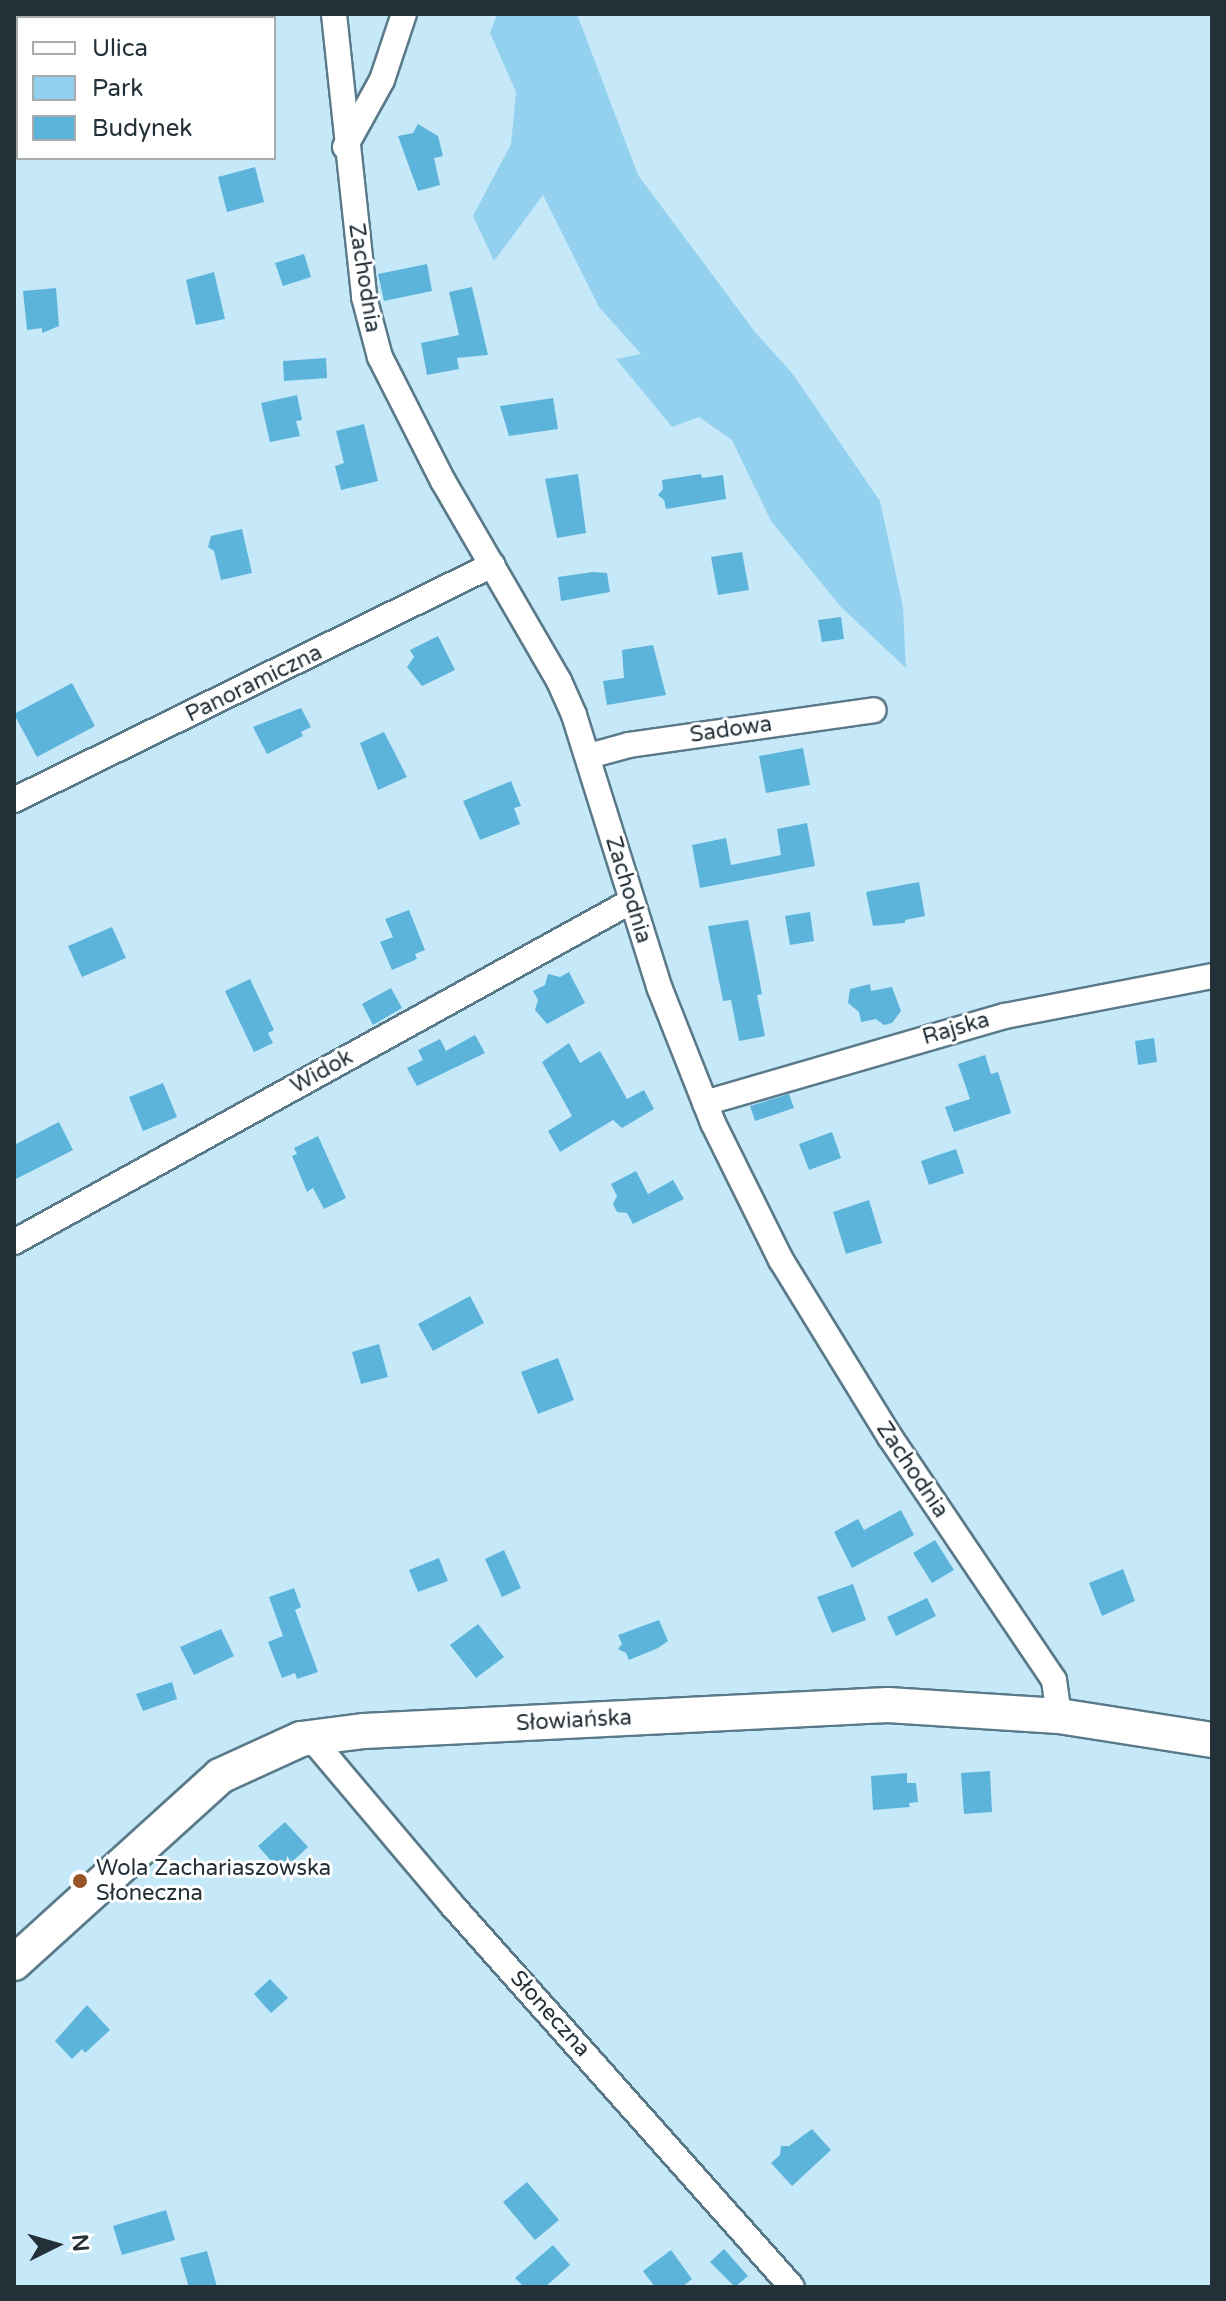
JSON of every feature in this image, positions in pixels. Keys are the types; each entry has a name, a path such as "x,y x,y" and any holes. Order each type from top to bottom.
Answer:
{"street":[{"name":"Zachodnia","path":"334,14 345,147 370,330 397,395 559,681 589,756 630,902 705,1103 781,1260 831,1345 1054,1680 1059,1716"},
{"path":"345,147 382,80 404,14"},
{"name":"Panoramiczna","path":"14,800 492,565"},
{"name":"Sadowa","path":"589,756 629,745 874,710"},
{"name":"Widok","path":"14,1242 630,902"},
{"name":"Rajska","path":"705,1103 1005,1016 1212,976"},
{"name":"Słowiańska","path":"14,1963 220,1776 261,1755 311,1738 364,1731 888,1705 1059,1716 1212,1740"},
{"name":"Słoneczna","path":"311,1738 404,1850 792,2287"}],"green space":[{"path":"497,14 577,14 638,175 755,332 792,373 880,501 903,607 906,668 841,607 771,521 732,440 699,417 672,427 616,359 641,354 599,307 543,195 494,261 473,216 511,144 516,92 490,33"}],"building":[{"path":"418,124 438,136 443,156 434,158 440,185 418,191 398,136 413,133"},
{"path":"255,167 264,202 227,212 218,177"},
{"path":"304,254 311,277 283,286 275,263"},
{"path":"427,264 432,291 384,301 378,274"},
{"path":"214,272 225,319 196,325 186,280"},
{"path":"472,287 488,355 457,358 459,369 427,375 421,343 459,335 449,292"},
{"path":"56,288 59,326 42,333 42,328 27,330 23,291"},
{"path":"326,358 327,378 284,381 283,361"},
{"path":"297,395 302,420 296,421 300,436 270,442 261,403"},
{"path":"553,398 558,429 509,436 500,406"},
{"path":"364,424 378,481 341,490 335,466 344,463 336,431"},
{"path":"578,474 586,533 557,538 545,479"},
{"path":"701,474 702,478 723,475 726,499 666,509 664,500 658,495 663,489 662,480"},
{"path":"242,529 252,573 221,580 214,551 208,547 211,536"},
{"path":"742,552 749,590 718,595 711,557"},
{"path":"607,573 610,592 561,601 558,577"},
{"path":"841,617 844,639 822,642 818,620"},
{"path":"438,636 455,670 422,686 407,667 414,657 410,650"},
{"path":"653,645 666,695 607,705 603,681 624,678 622,650"},
{"path":"72,683 95,726 37,757 14,714"},
{"path":"301,708 311,727 301,732 303,736 267,754 253,727"},
{"path":"384,732 407,777 378,790 360,743"},
{"path":"803,748 810,785 766,793 759,756"},
{"path":"511,781 521,806 514,808 520,824 480,840 463,801"},
{"path":"807,823 815,866 700,888 692,845 726,838 731,865 781,855 777,829"},
{"path":"919,882 925,916 905,920 905,923 873,926 866,892"},
{"path":"409,910 425,950 415,954 417,959 392,970 380,942 393,937 385,919"},
{"path":"810,912 814,941 790,945 785,916"},
{"path":"748,920 762,994 757,995 765,1036 739,1041 731,1000 723,1001 708,926"},
{"path":"112,927 126,958 82,977 68,946"},
{"path":"569,972 585,1003 547,1024 535,1010 538,1000 533,991 545,985 548,974 560,977"},
{"path":"250,979 274,1030 268,1033 273,1043 254,1052 225,991"},
{"path":"870,984 871,991 892,987 901,1011 892,1023 884,1025 876,1019 861,1022 859,1012 848,1003 850,989"},
{"path":"391,988 402,1008 373,1025 362,1004"},
{"path":"475,1035 485,1053 417,1086 407,1068 423,1060 418,1050 440,1039 446,1051"},
{"path":"1154,1038 1157,1062 1138,1065 1135,1041"},
{"path":"569,1043 580,1063 600,1051 627,1099 644,1090 654,1109 622,1128 613,1120 560,1152 548,1131 572,1116 542,1062"},
{"path":"985,1055 991,1074 998,1072 1011,1113 954,1132 945,1107 970,1099 958,1064"},
{"path":"163,1083 177,1117 143,1131 129,1097"},
{"path":"789,1094 794,1108 755,1121 750,1106"},
{"path":"59,1122 73,1150 14,1180 14,1145"},
{"path":"832,1132 841,1158 809,1170 799,1144"},
{"path":"318,1136 346,1198 324,1209 313,1188 307,1192 292,1156 297,1154 294,1148"},
{"path":"956,1149 964,1173 929,1185 921,1161"},
{"path":"636,1171 648,1194 673,1180 684,1199 633,1224 627,1213 617,1212 613,1204 617,1196 611,1184"},
{"path":"869,1200 882,1243 846,1254 833,1212"},
{"path":"470,1296 484,1323 433,1351 418,1324"},
{"path":"379,1344 388,1377 361,1384 352,1352"},
{"path":"558,1358 574,1400 538,1414 521,1372"},
{"path":"901,1510 914,1535 852,1568 834,1532 858,1519 864,1530"},
{"path":"935,1540 954,1570 932,1583 913,1553"},
{"path":"504,1550 521,1588 502,1597 485,1559"},
{"path":"439,1558 448,1581 418,1592 409,1570"},
{"path":"1123,1569 1135,1601 1102,1616 1089,1583"},
{"path":"853,1584 866,1620 832,1633 817,1597"},
{"path":"294,1588 301,1607 295,1610 318,1672 297,1679 295,1673 282,1678 268,1642 283,1636 269,1597"},
{"path":"927,1598 936,1616 896,1636 887,1617"},
{"path":"659,1620 668,1641 629,1660 626,1653 618,1649 622,1644 618,1635"},
{"path":"478,1624 504,1657 476,1678 450,1645"},
{"path":"221,1629 234,1656 194,1675 180,1647"},
{"path":"172,1682 177,1699 143,1711 136,1694"},
{"path":"990,1771 992,1812 964,1814 961,1773"},
{"path":"907,1773 907,1783 916,1783 918,1802 909,1803 910,1807 873,1810 871,1776"},
{"path":"285,1822 308,1847 281,1872 258,1846"},
{"path":"270,1979 288,1998 271,2013 254,1994"},
{"path":"87,2005 110,2030 85,2053 82,2049 72,2059 55,2041"},
{"path":"812,2129 831,2150 792,2186 771,2163 780,2155 781,2146 789,2146"},
{"path":"527,2182 559,2220 535,2240 503,2202"},
{"path":"166,2210 175,2240 122,2255 113,2226"},
{"path":"553,2245 570,2265 545,2287 524,2287 515,2278"},
{"path":"724,2249 748,2276 735,2287 710,2262"},
{"path":"671,2250 692,2279 682,2287 655,2287 643,2271"},
{"path":"207,2251 217,2287 189,2287 180,2258"}],"place":[{"name":"Wola Zachariaszowska Słoneczna","path":"80,1881"}]}
